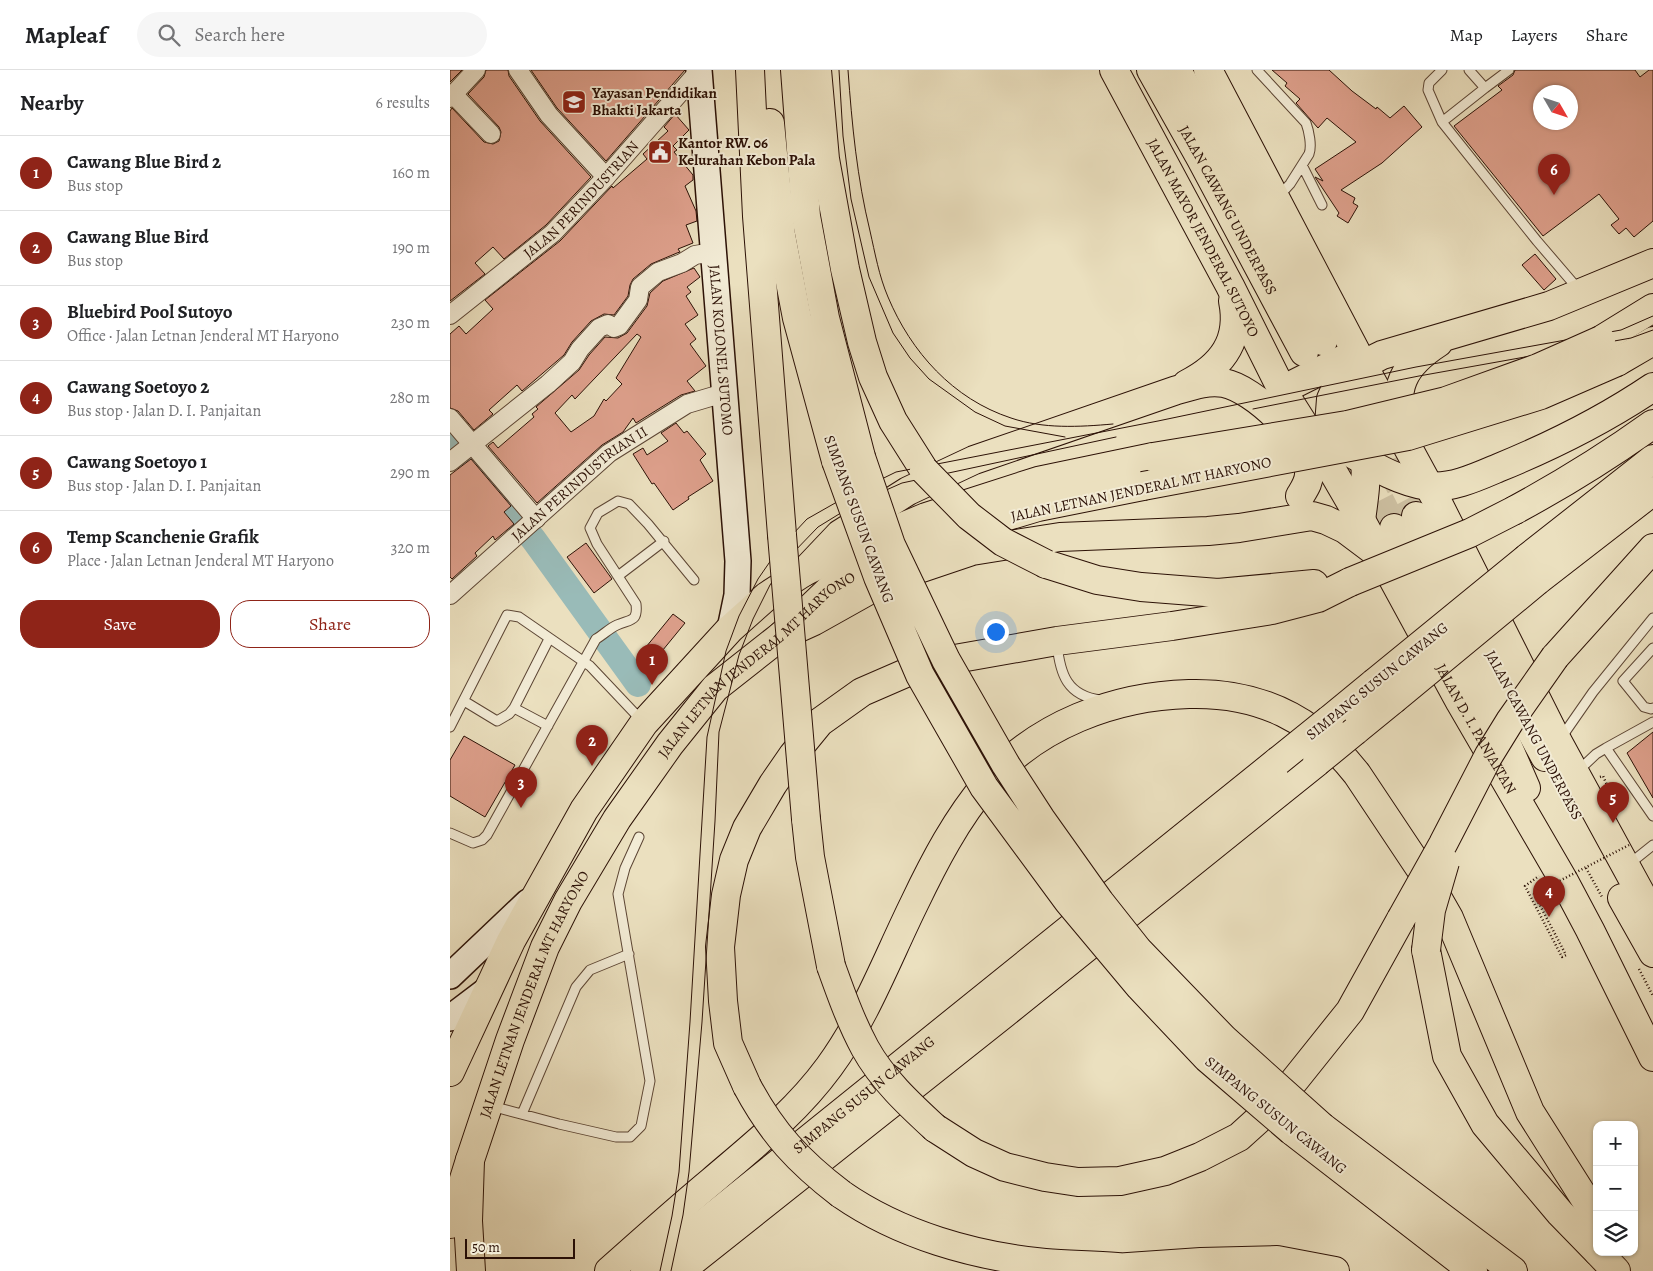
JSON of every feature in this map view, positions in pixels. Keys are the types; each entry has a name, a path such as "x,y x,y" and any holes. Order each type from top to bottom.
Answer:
{"main road":[{"path":"750,70 757,216 806,819 810,857 831,966 852,1022 865,1048 885,1077 901,1096 935,1128 974,1153 1005,1167 1045,1177 1078,1182 1120,1181 1165,1171 1200,1157 1239,1137 1272,1107 1350,1011 1480,771 1510,721 1556,657 1653,548"},
{"name":"SIMPANG SUSUN CAWANG","path":"764,70 781,235 797,318 848,459 946,660 1006,765 1041,819 1100,902 1138,950 1224,1039 1322,1127 1513,1271"},
{"name":"SIMPANG SUSUN CAWANG","path":"795,70 806,216 848,459 878,577 920,675 984,787 1068,901 1140,986 1206,1058 1292,1130 1473,1271"},
{"path":"817,70 825,158 845,269 862,342 873,377 893,421 924,470 969,516 1003,542 1046,564 1098,580 1141,587 1218,594 1350,582"},
{"name":"JALAN MAYOR JENDERAL SUTOYO","path":"1114,70 1230,286 1287,398 1310,423 1327,448 1366,461 1404,480 1399,522"},
{"name":"JALAN CAWANG UNDERPASS","path":"1151,70 1201,159 1313,347 1177,70"},
{"path":"1208,70 1360,360 1399,522"},
{"path":"1287,398 1360,360 1369,362 1382,355 1549,306 1582,294 1653,263"},
{"path":"1174,391 1206,373 1224,354 1230,344 1236,320 1230,286"},
{"name":"JALAN LETNAN JENDERAL MT HARYONO","path":"450,1072 487,990 535,895 584,810 644,723 730,629 766,596 804,572 866,542 926,517 1038,481 1153,457 1347,426 1446,401 1538,368 1601,340 1653,308"},
{"path":"1338,316 1355,331 1378,342 1394,344 1448,337"},
{"path":"1448,337 1424,353 1409,369 1398,392 1400,414 1405,430 1429,462 1459,474 1484,474"},
{"name":"JALAN LETNAN JENDERAL MT HARYONO","path":"450,1224 488,1105 545,947 568,901 617,818 671,743 715,688 781,636 829,590 883,559 928,540 1038,507 1408,436 1541,395 1616,362 1653,341"},
{"path":"1239,528 1276,514 1300,496 1316,480 1327,448 1330,407 1334,391 1360,360"},
{"path":"1360,360 1356,392 1366,461 1365,492 1399,522 1469,565"},
{"path":"804,572 840,534 908,491 974,460 1174,391 1203,383 1226,383 1248,394 1271,411 1289,431 1301,448 1309,466 1308,483 1300,496"},
{"path":"781,636 814,621 880,583 972,551 1060,537 1239,528 1306,516 1326,520 1356,536 1399,522 1460,482 1542,451 1589,426 1653,387"},
{"path":"1335,1271 1278,1260 1260,1265 1217,1266 1117,1267 1044,1263 959,1248 901,1227 871,1213 841,1194 804,1164 771,1127 747,1086 728,1043 721,978 720,947 726,893 734,860 747,828 783,770 820,722 855,696 884,681 915,669 949,660 1272,610 1318,598 1350,582 1470,532 1515,510 1599,462 1653,424"},
{"path":"1327,448 1399,522"},
{"name":"SIMPANG SUSUN CAWANG","path":"645,1271 1329,720 1383,691 1532,570 1653,459"},
{"path":"1484,474 1468,490 1460,510 1459,531 1469,565 1558,742 1628,855 1653,916"},
{"name":"SIMPANG SUSUN CAWANG","path":"1532,570 1653,491"},
{"path":"1272,521 1310,526 1342,539 1350,546 1370,574 1489,785 1504,807 1541,843 1555,866 1590,930 1653,1057"},
{"name":"JALAN CAWANG UNDERPASS","path":"1399,522 1456,649 1510,749 1524,782 1541,843"},
{"name":"JALAN CAWANG UNDERPASS","path":"1399,522 1526,722 1653,953"},
{"name":"SIMPANG SUSUN CAWANG","path":"680,1271 1013,1007 1355,731 1383,691"},
{"path":"609,1271 780,1123 810,1091 829,1067 857,1022 915,902 944,848 974,800 989,781 1023,750 1062,725 1112,705 1156,696 1208,694 1232,696 1266,705 1300,720 1325,739 1345,759 1425,876 1449,918 1530,1112 1593,1212"},
{"path":"1466,799 1430,910 1426,950 1447,1056 1484,1124 1560,1213 1593,1248"},
{"path":"487,990 550,924 568,901"},
{"path":"470,1160 468,1221 471,1271"},
{"path":"1601,1256 1616,1271"},
{"path":"1622,1256 1631,1271"},
{"path":"1083,1271 1117,1267"}],"street":[{"path":"476,70 451,96 491,134"},
{"path":"518,70 549,115 606,176"},
{"name":"JALAN PERINDUSTRIAN","path":"450,315 553,233 699,70"},
{"name":"JALAN KOLONEL SUTOMO","path":"699,70 738,561 737,595 730,629"},
{"path":"461,452 572,362 580,349 599,328 608,324 614,328 619,326 638,300 640,287 658,272 682,263 694,255 714,255"},
{"name":"JALAN PERINDUSTRIAN II","path":"450,595 608,453 687,404 724,393"},
{"path":"450,418 461,452 532,522"},
{"path":"450,976 535,895"},
{"path":"450,1018 487,990"}],"lane":[{"path":"1257,70 1306,124 1310,150 1290,184 1276,200"},
{"path":"1442,70 1429,83 1428,90 1442,122 1582,294"},
{"path":"1469,70 1485,88"},
{"path":"1442,122 1509,70"},
{"path":"1302,165 1322,205"},
{"path":"1272,348 1287,398"},
{"path":"450,833 473,843 482,840 487,835 596,639 614,627 632,620 637,613 636,604 597,544 590,528 598,513 618,502 629,504 664,541 694,580"},
{"path":"618,576 664,541"},
{"path":"450,727 507,615 519,617 584,662 597,673 644,723"},
{"path":"1558,742 1593,692 1653,618"},
{"path":"464,701 497,721 509,714 514,708 549,639"},
{"path":"1057,642 1062,674 1076,691 1088,698 1099,700 1156,696"},
{"path":"1653,648 1624,681 1644,707 1653,708"},
{"path":"514,708 548,726"},
{"path":"1576,773 1596,754 1653,722"},
{"path":"1606,748 1653,816"},
{"path":"488,1105 616,1137 630,1137 641,1126 650,1081 618,894 626,868 639,838"},
{"path":"1628,855 1653,845"},
{"path":"522,1114 576,987 590,970 629,954"}],"path":[{"path":"1555,866 1525,886 1562,957 1566,955 1534,894 1586,868 1628,855"},
{"path":"1586,868 1591,878"}],"building":[{"path":"450,70 462,70 450,82"},
{"path":"486,70 508,70 509,76 540,121 591,177 546,225 504,259 493,247 475,263 485,274 450,301 450,111 452,108 484,142 493,144 499,141 501,132 499,127 468,94 484,77"},
{"path":"531,70 685,70 606,161 557,108"},
{"path":"1272,70 1329,70 1352,91 1390,118 1404,106 1422,127 1382,163 1341,190 1355,198 1353,203 1358,206 1348,223 1337,216 1339,213 1315,177 1323,181 1315,169 1356,142 1327,118 1318,128 1296,103 1300,99 1285,86 1287,83"},
{"path":"1515,70 1635,70 1640,77 1649,70 1653,70 1653,221 1634,237 1626,228 1619,234 1611,225 1619,219 1599,194 1543,236 1454,126 1502,90 1498,86 1513,75"},
{"path":"675,114 689,130 673,146 677,150 674,152 693,175 693,180 685,186 696,211 697,221 686,225 693,243 678,249 680,252 651,264 633,279 628,296 614,315 604,314 591,321 572,342 564,355 522,391 517,385 489,410 493,414 474,430 458,411 450,408 450,334 459,326 466,334 493,309 485,300 560,241 612,186 613,188 647,159 643,154 668,131 664,127"},
{"path":"1535,254 1556,279 1544,290 1522,265"},
{"path":"694,268 700,277 687,287 691,292 686,296 698,315 685,324 696,339 690,344 706,366 687,381 695,391 681,395 636,423 633,418 623,432 602,445 537,503 488,446 493,442 498,448 534,417 532,414 538,409 536,407 579,370 605,337 618,338 627,333 647,306 650,293 663,281","holes":["637,334 641,337 616,378 622,384 606,401 604,399 594,416 571,432 555,413 572,395 575,399"]},
{"path":"676,423 684,433 687,431 706,454 700,460 713,481 688,497 689,499 673,510 654,483 652,484 633,454 643,448 647,455 668,441 661,433"},
{"path":"471,459 511,506 504,512 514,524 495,540 493,536 475,553 477,556 452,579 450,577 450,475"},
{"path":"586,543 612,579 594,593 567,557"},
{"path":"673,614 685,623 658,656 646,647"},
{"path":"1653,732 1653,798 1627,753"},
{"path":"464,736 515,765 485,817 450,796 450,760"}],"waterway":[{"path":"450,434 534,540 638,684"}],"tunnel":[{"path":"1387,462 1416,516"},
{"path":"1361,463 1394,528"}],"tram line":[{"path":"839,70 843,136 851,199 869,277 893,333 910,358 929,379 975,412 1005,426 1065,437"},
{"path":"848,70 858,171 865,211 878,264 888,297 909,336 922,354 936,371 971,399 990,410 1011,418 1048,426 1113,424"},
{"path":"660,1271 679,1172 707,737 726,651 739,616 758,579 778,550 807,519 851,494 896,472 1158,421 1416,367 1621,330 1653,316"},
{"path":"1253,409 1419,376 1631,338 1653,330"},
{"path":"671,1271 683,1215 689,1172 702,1022 719,732 739,655 753,619 770,585 790,556 818,527 857,503 902,483 1116,437"}],"place":[{"name":"Yayasan Pendidikan Bhakti Jakarta","path":"574,102"},
{"name":"Kantor RW. 06 Kelurahan Kebon Pala","path":"660,152"},
{"name":"Temp Scanchenie Grafik","path":"1554,195"},
{"name":"Cawang Blue Bird 2","path":"652,685"},
{"name":"Cawang Blue Bird","path":"592,766"},
{"name":"Bluebird Pool Sutoyo","path":"521,808"},
{"name":"Cawang Soetoyo 1","path":"1613,823"},
{"name":"Cawang Soetoyo 2","path":"1549,917"}]}
